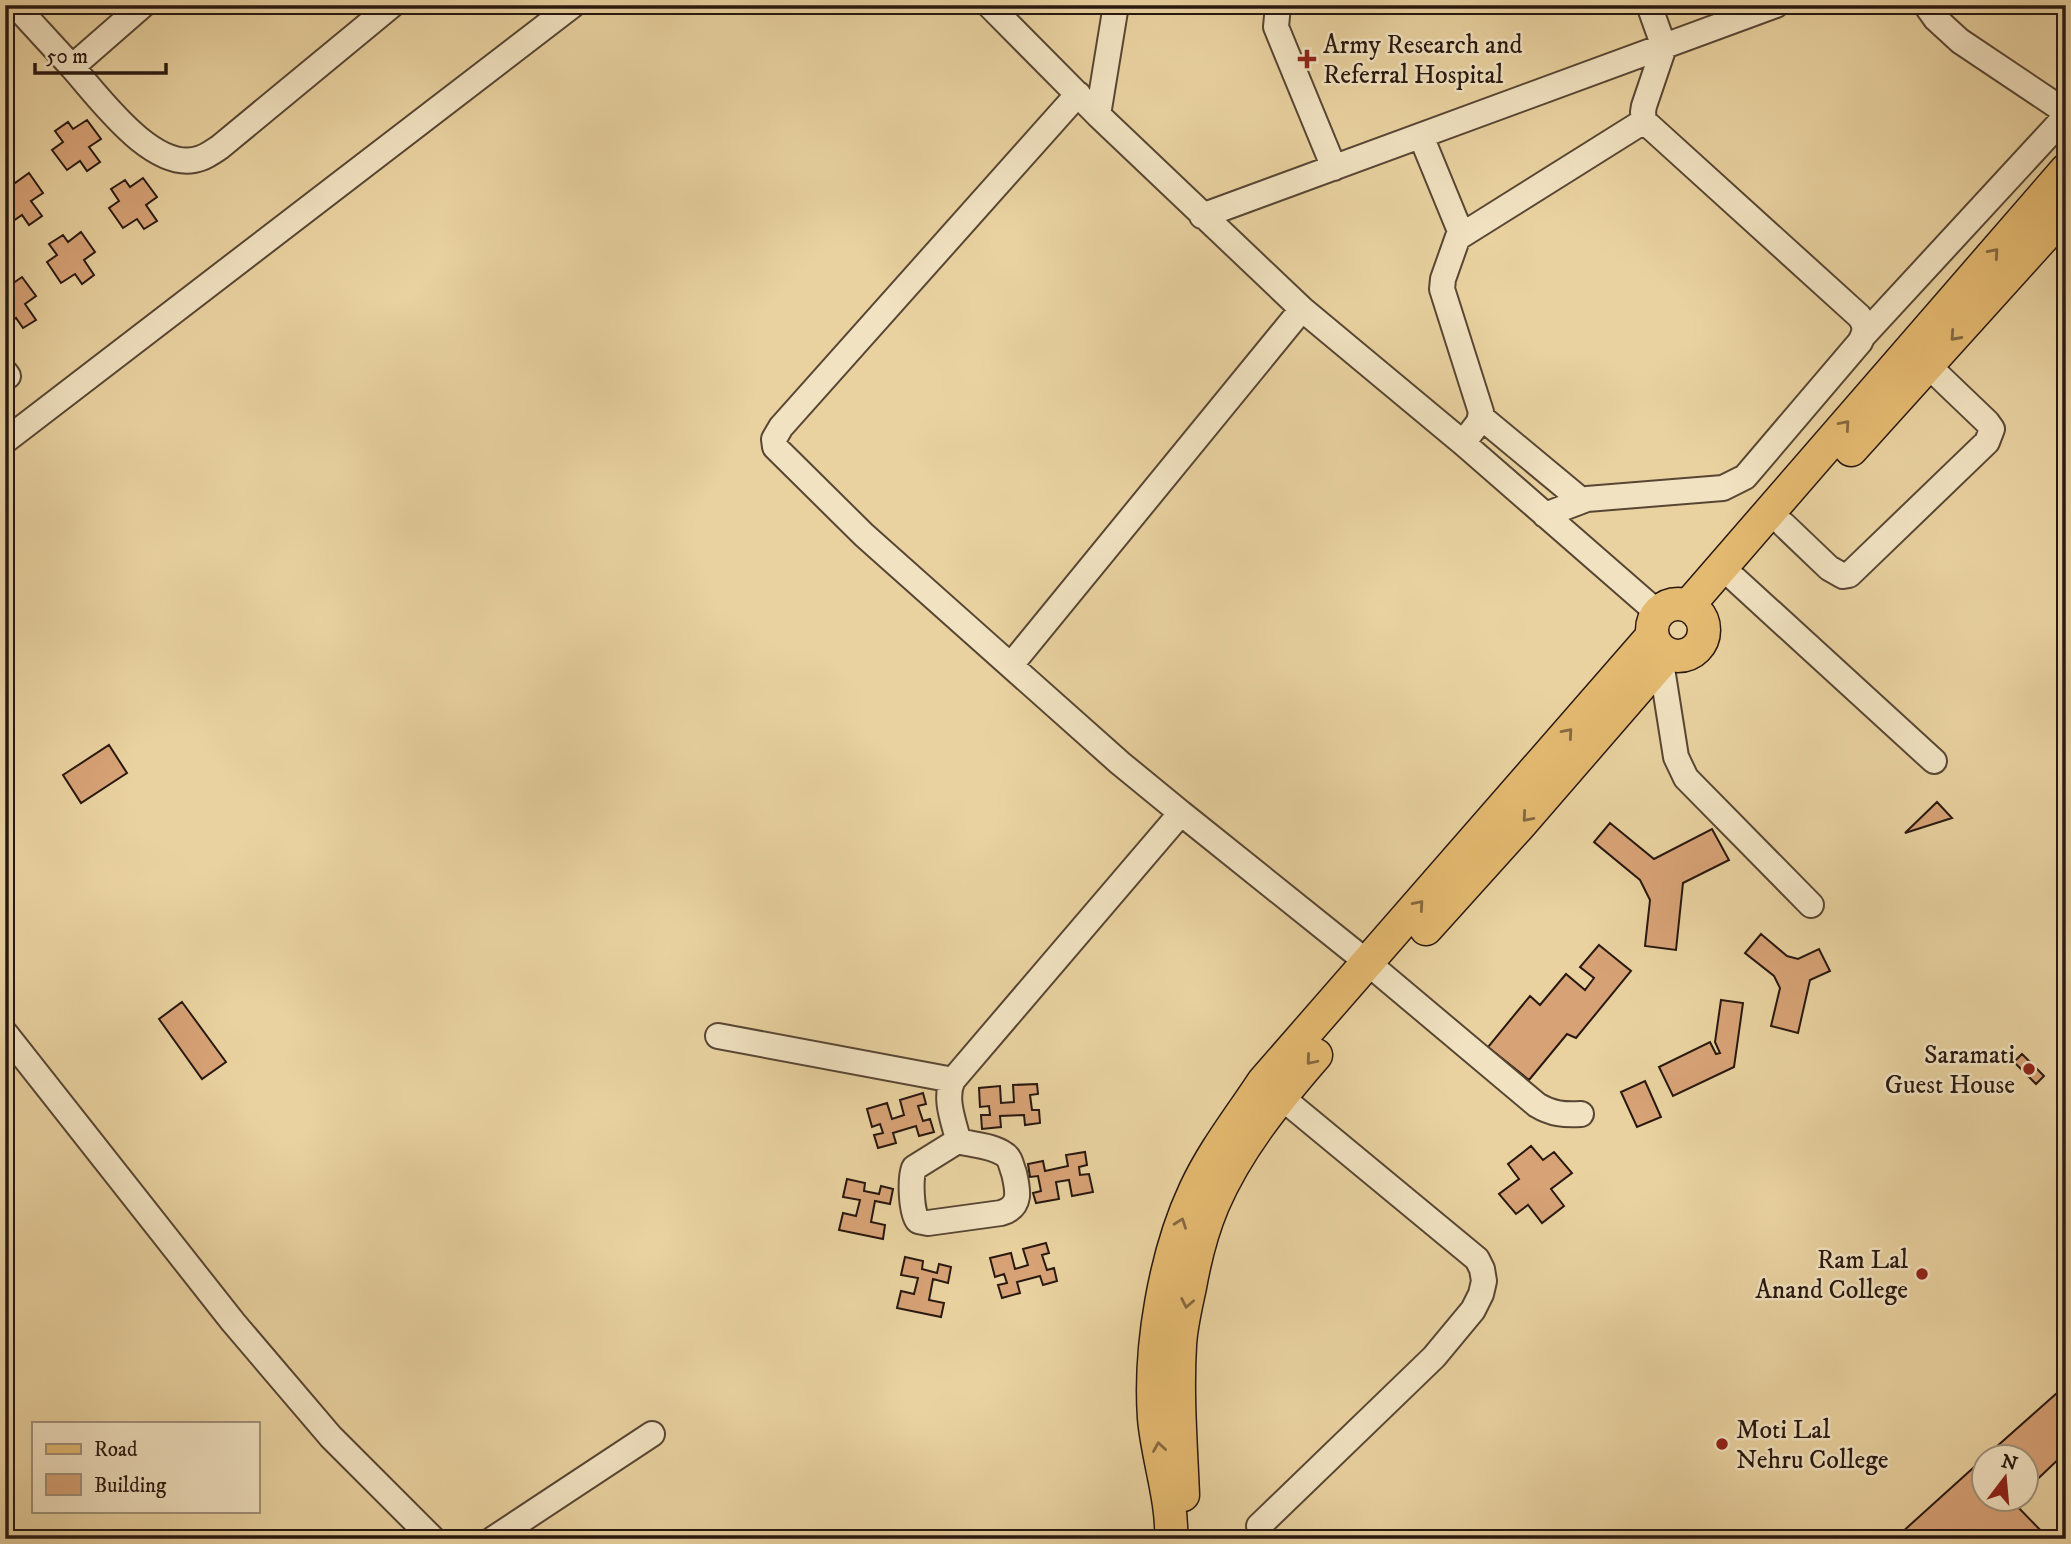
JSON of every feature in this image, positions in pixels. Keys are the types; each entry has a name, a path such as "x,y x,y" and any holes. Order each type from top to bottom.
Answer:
{"main road":[{"path":"1671,631 1735,579 1783,525 2066,170"},
{"path":"1171,1539 1153,1398 1157,1338 1168,1266 1177,1236 1196,1188 1218,1147 1272,1089 1671,631 1919,357 2066,212"},
{"path":"1185,1539 1179,1395 1180,1343 1195,1260 1213,1204 1244,1150 1272,1089"}],"lane":[{"path":"15,5 127,129 168,158 182,161 200,159 220,147 392,5"},
{"path":"72,67 143,5"},
{"path":"5,441 573,5"},
{"path":"989,5 1098,115 1302,309 1463,443 1671,631 1676,757 1686,778 1811,905"},
{"path":"1098,115 1116,5"},
{"path":"1278,5 1276,27 1334,168"},
{"path":"1649,5 1664,47 1644,106 1644,121 1859,316 1865,323 1863,336"},
{"path":"1202,216 1776,5"},
{"path":"1545,515 1581,500 1723,488 1745,477 1863,336 2066,114 1960,41 1936,19 1926,5"},
{"path":"1078,94 780,427 774,439 775,447 864,535 1120,763 1376,970 1537,1105 1549,1112 1563,1115 1581,1114"},
{"path":"1459,237 1644,121"},
{"path":"1421,136 1460,231 1442,289 1481,417 1581,500"},
{"path":"1012,665 1302,309"},
{"path":"1783,525 1829,568 1843,576 1849,575 1987,442 1992,429 1919,357"},
{"path":"1463,443 1481,417"},
{"path":"1735,579 1934,761"},
{"path":"959,1140 948,1094 953,1080 1181,813"},
{"path":"5,1032 269,1365 331,1437 433,1539"},
{"path":"718,1036 953,1080"},
{"path":"1259,1527 1434,1357 1473,1310 1482,1294 1484,1281 1477,1259 1272,1089"},
{"path":"959,1140 998,1151 1008,1157 1017,1187 1015,1204 1001,1213 928,1223 918,1221 914,1215 914,1168 959,1140"},
{"path":"493,1539 652,1434"}],"building":[{"path":"87,120 101,139 89,147 100,162 87,171 80,161 67,170 52,150 63,142 55,131 68,122 73,129"},
{"path":"29,173 43,193 31,201 42,216 29,225 22,215 9,224 5,219 5,179 10,176 15,183"},
{"path":"143,178 157,197 146,205 157,221 144,229 137,219 123,228 109,208 119,201 111,189 125,180 130,187"},
{"path":"81,232 95,252 84,260 94,275 82,284 75,274 61,283 47,262 57,255 49,244 63,235 68,242"},
{"path":"22,277 36,296 25,304 36,320 23,328 16,318 5,326 5,281 9,286"},
{"path":"109,745 127,773 81,803 63,775"},
{"path":"1937,802 1952,818 1905,833"},
{"path":"1610,823 1654,859 1712,829 1729,860 1683,883 1676,950 1645,946 1650,900 1640,880 1594,842"},
{"path":"1761,934 1787,956 1798,959 1819,949 1830,971 1810,980 1798,1033 1771,1026 1780,988 1774,976 1745,953"},
{"path":"1599,945 1631,971 1576,1038 1567,1034 1529,1080 1488,1047 1530,996 1540,1005 1566,974 1585,990 1594,978 1580,967"},
{"path":"1721,1000 1743,1003 1734,1067 1673,1096 1659,1067 1710,1042 1716,1054 1720,1053 1715,1042"},
{"path":"182,1002 226,1062 202,1079 159,1019"},
{"name":"Saramati Guest House","path":"2022,1054 2044,1076 2036,1084 2014,1062"},
{"path":"1645,1081 1661,1117 1637,1127 1621,1092"},
{"path":"1037,1084 1038,1094 1030,1095 1032,1110 1039,1110 1040,1123 1025,1125 1024,1115 1000,1116 1001,1127 982,1129 981,1115 990,1115 989,1106 980,1107 979,1088 1000,1086 1001,1103 1014,1102 1013,1085"},
{"path":"923,1093 926,1104 918,1106 923,1121 930,1119 934,1132 919,1136 916,1126 893,1133 896,1143 878,1148 874,1135 883,1133 880,1124 872,1127 867,1109 887,1103 892,1119 904,1115 900,1100"},
{"path":"1531,1146 1543,1160 1554,1152 1572,1173 1551,1189 1564,1206 1542,1223 1528,1205 1516,1214 1499,1194 1519,1179 1508,1164"},
{"path":"1085,1152 1087,1165 1079,1167 1080,1175 1089,1174 1093,1192 1072,1196 1069,1180 1056,1182 1059,1199 1036,1203 1033,1193 1041,1191 1038,1176 1030,1177 1028,1164 1043,1161 1045,1171 1068,1166 1066,1155"},
{"path":"847,1179 865,1183 864,1191 879,1194 881,1186 893,1189 890,1204 875,1201 871,1222 885,1225 883,1239 839,1230 843,1213 856,1216 860,1200 843,1197"},
{"path":"1046,1243 1049,1253 1042,1255 1047,1270 1054,1268 1057,1281 1043,1285 1040,1276 1017,1282 1020,1293 1002,1298 998,1285 1007,1283 1004,1274 995,1277 990,1258 1011,1253 1015,1269 1028,1265 1023,1249"},
{"path":"905,1257 923,1261 922,1269 937,1273 939,1264 951,1267 948,1283 933,1279 929,1300 944,1303 941,1317 897,1308 901,1291 914,1294 918,1278 901,1275"},
{"path":"2066,1385 2066,1452 2039,1478 2039,1442 2002,1442"},
{"path":"1969,1472 1969,1512 2023,1512 2049,1539 1904,1539 1900,1534"}],"place":[{"name":"Army Research and Referral Hospital","path":"1307,59"},
{"name":"Saramati Guest House","path":"2029,1069"},
{"name":"Ram Lal Anand College","path":"1922,1274"},
{"name":"Moti Lal Nehru College","path":"1722,1444"}]}
